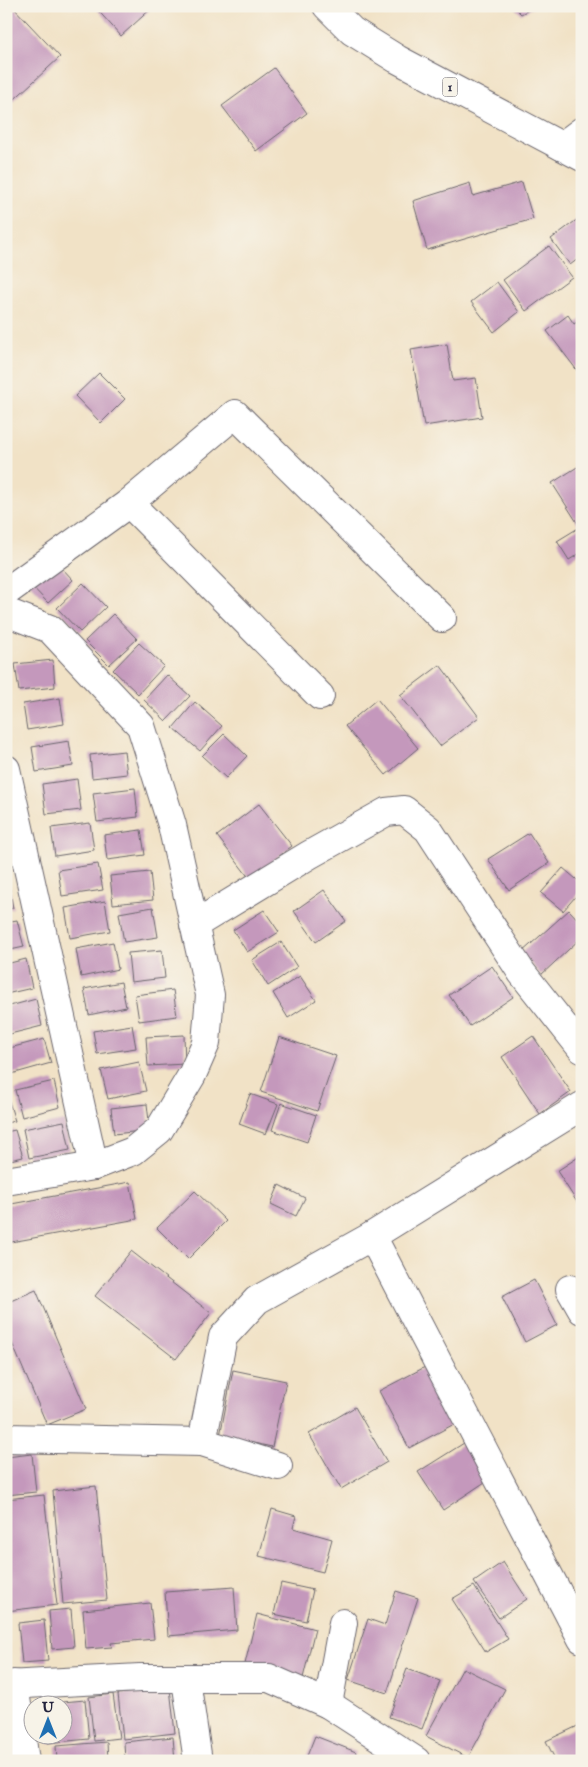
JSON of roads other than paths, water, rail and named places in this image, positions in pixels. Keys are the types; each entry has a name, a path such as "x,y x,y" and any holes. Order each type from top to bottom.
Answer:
{"main road":[{"name":"1","path":"327,6 352,30 397,59 575,144"},
{"path":"6,592 130,503 235,414 442,618"},
{"path":"130,503 320,696"},
{"path":"6,612 50,628 141,726 172,825 210,995 206,1043 192,1075 158,1130 132,1151 94,1166 6,1181"},
{"path":"6,769 94,1166"},
{"path":"194,926 309,855 386,812 404,810 428,829 522,973 582,1049"},
{"path":"202,1442 223,1337 257,1300 372,1236 582,1106"},
{"path":"372,1236 582,1639"},
{"path":"6,1438 202,1442 278,1466"},
{"path":"328,1704 343,1623"},
{"path":"25,1761 10,1684 140,1678 186,1680 270,1678 328,1704 416,1761"},
{"path":"186,1680 198,1761"}]}
